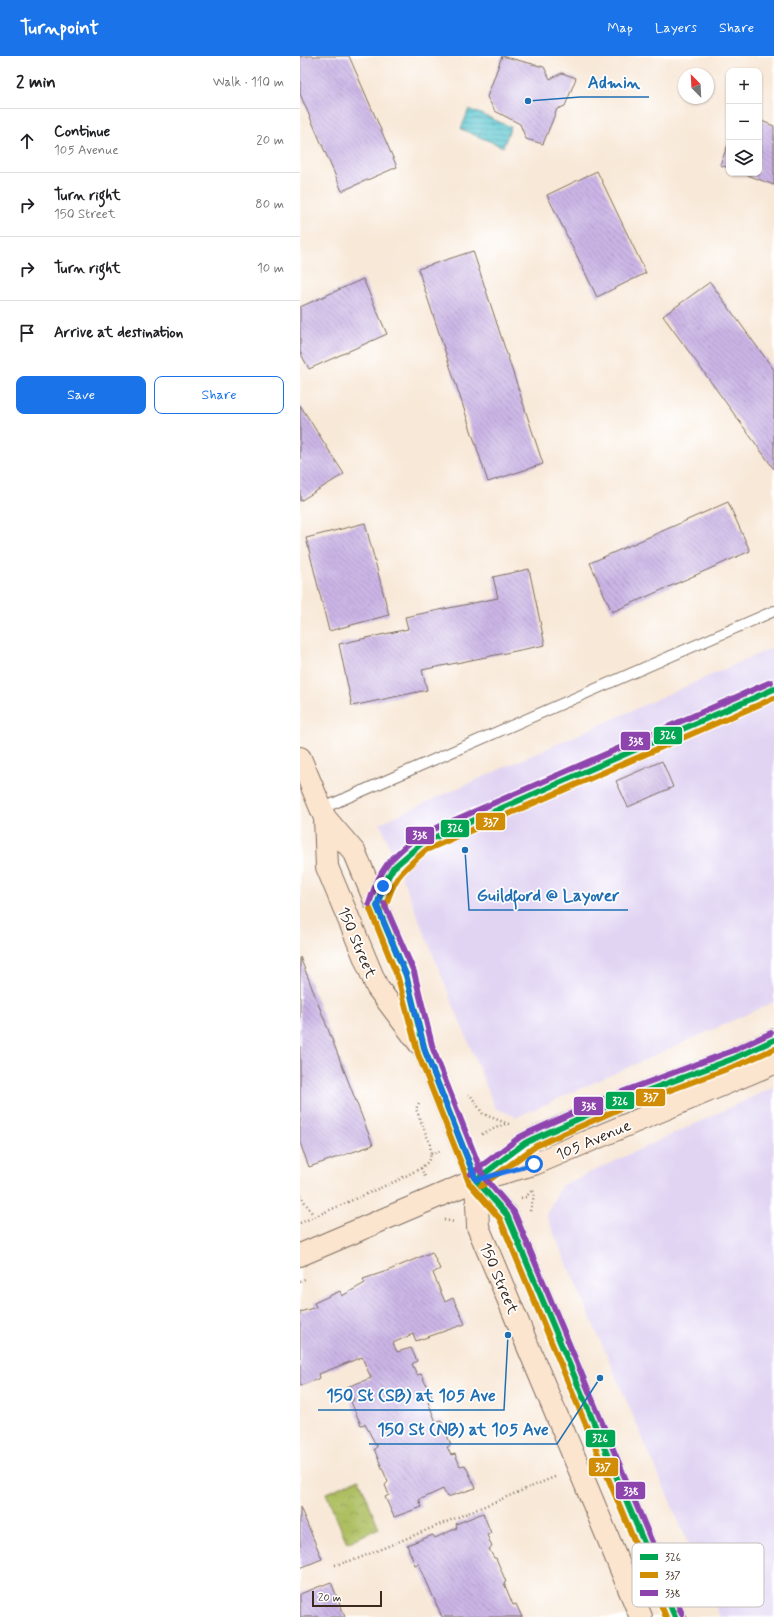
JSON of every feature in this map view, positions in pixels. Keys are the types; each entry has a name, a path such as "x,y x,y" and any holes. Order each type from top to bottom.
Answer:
{"main road":[{"name":"150 Street","path":"300,758 323,814 355,853 406,975 425,1051 476,1180 478,1226 632,1595"},
{"name":"150 Street","path":"323,814 327,868 377,987 425,1051"},
{"name":"105 Avenue","path":"476,1180 524,1143 614,1103 734,1058 774,1040"},
{"name":"105 Avenue","path":"300,1255 476,1180 534,1164 774,1063"},
{"name":"150 Street","path":"476,1180 507,1215 644,1543"},
{"name":"150 Street","path":"637,1607 641,1617"},
{"name":"150 Street","path":"671,1607 675,1617"}],"lane":[{"path":"323,814 774,610"},
{"path":"377,906 383,886 393,868 422,843 774,689"}],"path":[{"path":"486,1132 505,1124"},
{"path":"300,1223 412,1174 428,1162 431,1154"},
{"path":"300,1195 312,1213"},
{"path":"336,1565 357,1559 557,1476"}],"shaded area":[{"path":"774,647 774,1002 517,1117 495,1108 380,823"},
{"path":"774,1087 774,1617 720,1617 716,1607 764,1607 764,1543 688,1543 546,1215 561,1186"}],"green space":[{"path":"359,1479 379,1528 347,1543 326,1493"}],"water":[{"path":"469,109 511,127 503,147 461,129"}],"building":[{"path":"300,56 349,56 397,167 342,191 300,94"},
{"path":"502,56 544,67 550,79 562,73 576,78 565,106 557,109 543,144 526,139 520,124 495,111 487,97"},
{"path":"762,121 774,126 774,185 750,176 762,176"},
{"path":"726,150 726,167 720,165"},
{"path":"597,171 646,273 597,297 547,195"},
{"path":"473,251 543,464 488,482 418,269"},
{"path":"363,279 387,334 309,369 300,352 300,307"},
{"path":"710,282 774,370 774,469 663,316"},
{"path":"300,405 344,474 300,501"},
{"path":"728,502 750,551 612,612 590,563"},
{"path":"365,523 389,615 329,631 306,538"},
{"path":"529,569 545,645 422,670 427,690 352,706 339,644 408,629 405,617 498,598 493,577"},
{"path":"662,761 673,787 628,807 616,781"},
{"path":"300,957 373,1145 309,1167 300,1143"},
{"path":"432,1252 440,1269 433,1273 445,1302 453,1298 465,1324 416,1341 413,1334 393,1343 397,1352 411,1348 417,1361 412,1364 417,1375 421,1374 433,1400 428,1402 436,1422 441,1420 451,1445 447,1447 451,1455 455,1454 460,1466 465,1465 476,1488 447,1497 443,1489 419,1500 422,1507 394,1517 385,1497 389,1495 385,1485 388,1482 374,1449 377,1447 365,1424 361,1425 351,1402 354,1400 347,1387 371,1378 362,1357 319,1374 320,1378 300,1386 300,1312 316,1307 314,1303 340,1291 342,1296 365,1283 363,1279 387,1271"},
{"path":"300,1507 322,1559 300,1568"},
{"path":"483,1513 491,1533 487,1535 492,1547 489,1549 494,1558 496,1558 506,1582 504,1583 513,1605 516,1604 522,1617 442,1617 419,1564 415,1565 407,1545 433,1535 435,1538 457,1528 456,1524"},
{"path":"331,1582 345,1617 300,1617 300,1594"}],"transit line":[{"name":"338","path":"369,904 377,881 387,865 400,851 418,836 771,682"},
{"name":"326","path":"377,906 383,886 393,868 422,843 774,689"},
{"name":"337","path":"385,908 392,888 400,875 426,850 774,698"},
{"name":"338","path":"384,903 414,972 433,1049 483,1176 514,1212 652,1543"},
{"name":"326","path":"377,906 406,975 425,1051 476,1180 507,1215 644,1543"},
{"name":"337","path":"370,909 398,978 418,1054 469,1183 500,1219 635,1543"},
{"name":"338","path":"471,1174 520,1137 530,1132 611,1096 732,1051 771,1033"},
{"name":"326","path":"476,1180 525,1143 533,1139 614,1103 735,1058 774,1040"},
{"name":"337","path":"481,1186 536,1146 617,1110 738,1065 774,1049"},
{"name":"337","path":"662,1607 666,1617"},
{"name":"326","path":"671,1607 675,1617"},
{"name":"338","path":"679,1607 682,1614"}],"place":[{"name":"Admin","path":"528,101"},
{"name":"Guildford @ Layover","path":"465,850"},
{"name":"150 St (SB) at 105 Ave","path":"508,1335"},
{"name":"150 St (NB) at 105 Ave","path":"600,1378"}],"route":[{"path":"383,886 377,906 406,975 425,1051 476,1180 534,1164"}]}
